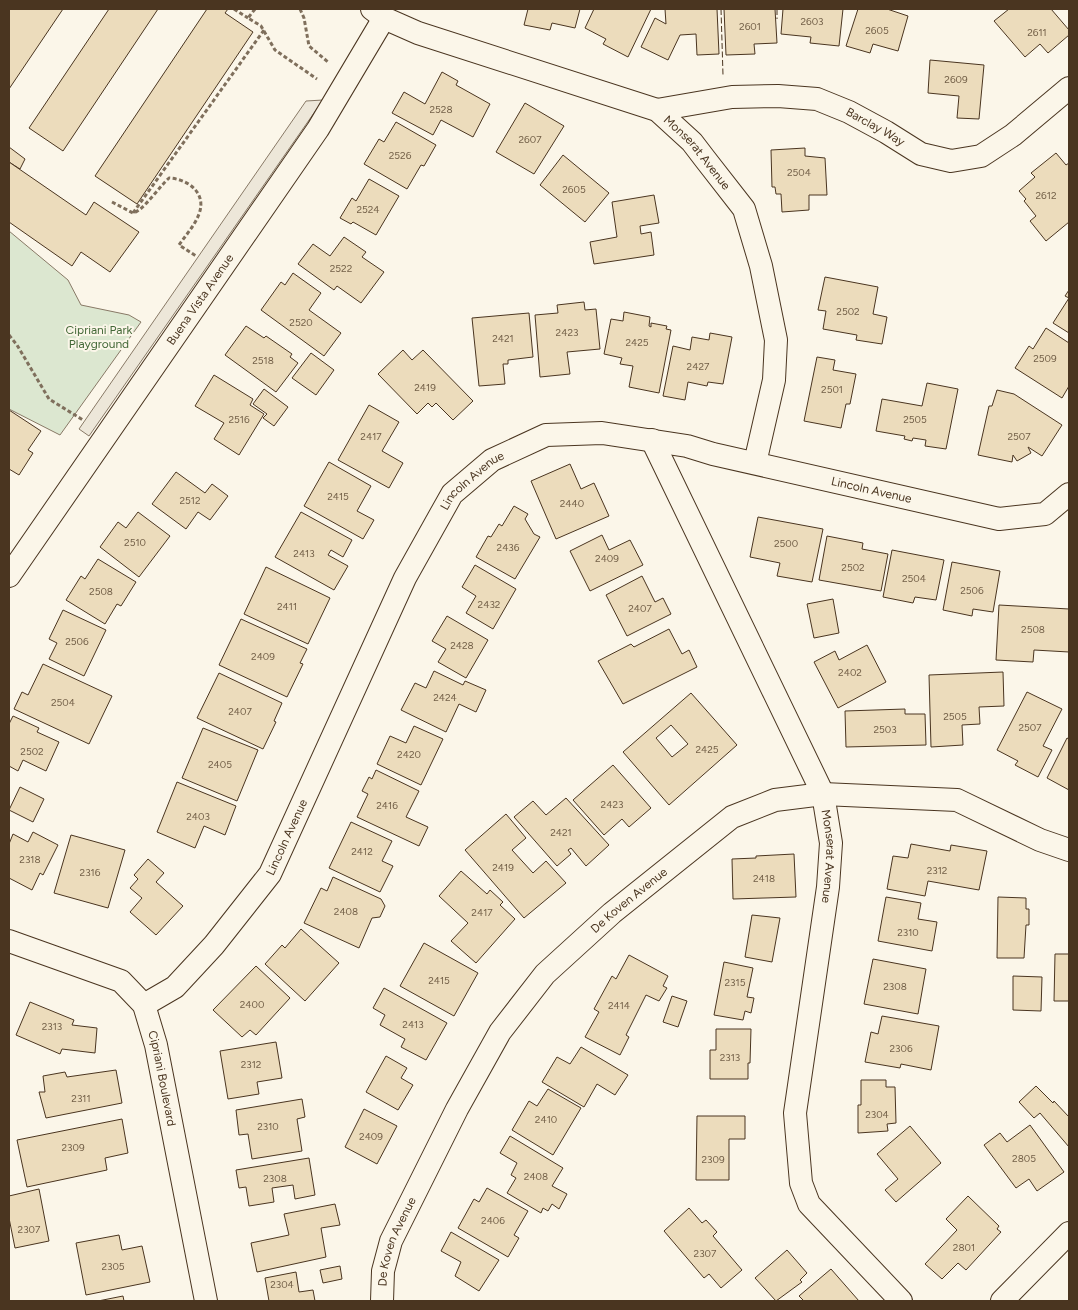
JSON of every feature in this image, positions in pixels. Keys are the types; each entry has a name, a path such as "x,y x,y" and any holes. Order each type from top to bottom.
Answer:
{"street":[{"name":"Monserat Avenue","path":"378,13 418,33 657,110 692,142 744,209 761,266 776,340 774,380 755,463"},
{"name":"Buena Vista Avenue","path":"9,575 318,129 378,13"},
{"name":"Barclay Way","path":"657,110 732,97 778,96 817,99 849,112 921,154 951,161 981,156 1013,134 1069,88"},
{"name":"Lincoln Avenue","path":"144,1006 175,987 214,945 270,874 405,578 452,494 492,460 546,436 602,433 686,446 1000,519 1045,514 1069,494"},
{"name":"Monserat Avenue","path":"652,440 823,794 831,843 828,887 794,1113 801,1183 810,1204 901,1301"},
{"name":"De Koven Avenue","path":"382,1301 383,1271 391,1240 457,1109 500,1032 545,974 612,914 732,818 775,800 823,794 957,800 1040,840 1069,850"},
{"name":"Cipriani Boulevard","path":"9,941 121,981 144,1006 156,1045 206,1301"},
{"path":"1002,1301 1069,1233"}],"path":[{"path":"234,9 261,26 276,50 317,79"},
{"path":"248,18 255,9"},
{"path":"300,9 304,18 309,46 328,62"},
{"path":"133,213 264,30"},
{"path":"112,202 133,213 139,212 158,188 169,178 180,178 189,183 196,189 201,205 200,214 179,245 196,256"},
{"path":"9,335 49,399 83,420"}],"green space":[{"name":"Cipriani Park Playground","path":"9,231 68,280 81,305 129,315 141,322 60,435 9,409"}],"shaded area":[{"path":"323,100 89,436 79,429 306,101"}],"building":[{"path":"9,9 63,9 9,89"},
{"path":"109,9 158,9 63,151 29,128"},
{"path":"207,9 228,9 225,13 253,32 137,204 95,176"},
{"path":"528,9 580,9 575,28 552,23 550,30 524,25"},
{"path":"594,9 651,9 628,57 603,44 606,39 585,28"},
{"path":"665,9 717,9 719,54 697,55 696,34 680,35 668,60 641,47 655,18 666,24"},
{"path":"724,9 775,9 777,43 754,44 755,54 726,55"},
{"path":"783,9 843,9 839,46 810,43 811,37 781,34"},
{"path":"858,9 887,9 908,16 898,51 873,44 870,53 846,46"},
{"path":"1009,9 1051,9 1069,30 1069,35 1048,53 1040,44 1025,57 994,21"},
{"path":"930,60 984,65 979,119 957,118 959,96 928,93"},
{"path":"442,72 458,81 456,85 490,104 473,137 441,120 433,135 392,113 404,92 425,104"},
{"path":"525,103 564,126 534,174 496,152"},
{"path":"396,122 436,145 424,166 421,165 407,189 364,164 379,139 384,142"},
{"path":"9,147 25,159 20,169 9,162"},
{"path":"805,148 805,156 825,158 827,195 809,195 809,210 782,212 781,194 776,194 775,187 772,187 771,150"},
{"path":"1056,153 1066,165 1069,163 1069,222 1046,241 1030,221 1036,216 1019,191 1035,177 1031,173"},
{"path":"563,155 609,193 585,222 540,185"},
{"path":"9,162 86,215 94,202 139,232 110,272 81,252 72,266 9,222"},
{"path":"369,179 399,196 376,235 353,222 351,224 340,218 352,198 356,201"},
{"path":"654,195 659,223 640,226 641,234 651,232 654,255 594,264 590,242 617,237 612,202"},
{"path":"344,237 366,252 362,257 384,272 361,303 337,286 334,290 298,264 313,244 330,256"},
{"path":"293,273 321,293 309,310 341,333 324,356 261,310 281,282 285,285"},
{"path":"825,277 878,287 873,314 887,317 882,344 856,340 857,335 823,329 826,311 818,310"},
{"path":"1069,290 1069,298 1065,296"},
{"path":"1069,298 1069,333 1053,323"},
{"path":"584,302 585,310 596,309 600,349 567,352 570,374 540,377 535,315 558,313 557,305"},
{"path":"624,312 650,317 649,326 651,327 651,323 667,326 666,329 671,330 659,393 629,387 633,366 620,364 622,358 604,354 611,319 623,321"},
{"path":"529,313 533,357 508,360 508,364 503,364 505,384 479,386 472,318"},
{"path":"246,326 264,338 266,336 292,354 290,357 298,363 276,392 225,355"},
{"path":"1046,328 1069,343 1069,386 1062,398 1015,368 1029,346 1033,349"},
{"path":"710,333 732,337 723,384 708,382 707,386 688,382 685,400 663,396 673,346 690,350 692,337 709,340"},
{"path":"403,350 412,360 423,350 473,401 453,420 436,403 432,407 428,403 417,414 378,374"},
{"path":"311,353 334,370 316,395 292,378"},
{"path":"817,357 835,360 833,370 856,374 850,404 846,404 841,428 804,421"},
{"path":"214,375 253,399 250,405 264,414 239,455 214,439 224,423 195,406"},
{"path":"927,383 958,389 946,449 925,446 926,440 913,438 912,441 904,439 905,436 876,431 882,399 922,406"},
{"path":"264,389 288,407 274,426 263,418 267,414 253,404"},
{"path":"997,390 1014,394 1062,425 1042,456 1028,447 1031,453 1017,461 1013,455 1012,462 978,455 989,406 992,406"},
{"path":"369,405 399,422 382,451 403,463 389,488 338,460"},
{"path":"9,410 41,431 28,450 33,453 19,475 9,469"},
{"path":"329,462 371,486 357,511 374,520 363,539 304,506"},
{"path":"570,464 581,489 594,483 609,516 556,539 531,481"},
{"path":"176,472 205,493 212,484 228,496 210,520 198,512 186,529 152,504"},
{"path":"514,506 528,514 525,519 534,534 540,537 515,579 476,557 488,536 491,537 499,524 502,526"},
{"path":"138,512 170,536 139,577 100,547 118,522 126,528"},
{"path":"301,512 352,540 343,557 331,550 328,555 348,566 334,590 275,557"},
{"path":"758,517 823,529 812,582 777,576 780,563 750,557"},
{"path":"602,535 609,550 630,540 643,565 590,591 570,551"},
{"path":"827,536 863,543 862,549 888,554 881,591 819,580"},
{"path":"892,550 944,560 936,600 915,597 913,603 883,597"},
{"path":"98,559 136,582 121,606 117,604 105,624 66,600 81,576 85,579"},
{"path":"952,562 1000,571 993,612 973,609 972,616 943,610"},
{"path":"475,565 516,589 493,629 466,613 476,596 462,587"},
{"path":"266,567 330,598 308,644 244,614"},
{"path":"642,576 655,602 663,598 671,614 627,636 606,595"},
{"path":"833,599 839,633 814,638 807,604"},
{"path":"999,605 1069,609 1069,652 1034,650 1033,662 996,660"},
{"path":"63,610 106,630 84,676 49,659 57,643 49,639"},
{"path":"447,616 488,640 466,678 438,662 446,649 432,641"},
{"path":"241,619 307,649 300,663 303,664 287,697 219,665"},
{"path":"669,629 682,654 689,650 697,667 623,704 598,661 631,644 634,647"},
{"path":"867,645 886,682 838,708 814,662 835,651 839,660"},
{"path":"43,664 112,696 89,744 14,709 22,692 28,695"},
{"path":"434,671 463,685 465,681 486,690 476,712 459,704 446,732 401,710 415,683 426,688"},
{"path":"1003,672 1004,706 979,707 980,724 962,725 963,745 931,747 929,675"},
{"path":"219,673 282,703 274,721 276,722 263,749 197,718"},
{"path":"1027,692 1062,709 1043,746 1052,750 1038,777 1015,765 1018,761 997,750"},
{"path":"691,693 737,745 669,805 623,752","holes":["671,725 688,744 672,757 656,738"]},
{"path":"905,709 905,714 925,714 926,745 846,747 845,711"},
{"path":"13,716 39,728 37,732 59,742 46,771 23,760 18,771 9,766 9,724"},
{"path":"414,726 443,739 421,785 377,764 390,736 406,743"},
{"path":"203,728 258,750 237,801 182,778"},
{"path":"1067,738 1069,739 1069,790 1047,778"},
{"path":"613,765 651,808 629,827 622,819 604,835 573,800"},
{"path":"376,770 419,791 406,817 428,827 419,846 357,817 368,794 362,791 369,777 372,779"},
{"path":"177,782 236,806 225,835 204,826 195,848 157,832"},
{"path":"20,787 44,799 33,822 9,810"},
{"path":"566,798 609,845 586,866 571,848 568,850 571,854 557,866 514,817 533,801 546,815"},
{"path":"506,814 526,838 512,850 533,873 546,861 566,883 524,918 465,850"},
{"path":"351,822 392,841 382,861 393,866 380,892 329,868"},
{"path":"33,832 58,845 43,875 40,873 32,890 9,878 9,844 13,834 28,842"},
{"path":"71,835 125,850 108,908 54,893"},
{"path":"911,844 950,851 951,845 987,851 979,890 928,881 925,896 887,889 893,856 908,858"},
{"path":"794,854 796,897 733,899 732,859"},
{"path":"148,859 164,873 156,882 183,906 156,935 130,912 142,898 130,888 138,879 134,875"},
{"path":"461,871 487,894 490,890 503,902 500,905 515,919 476,963 451,941 468,923 439,896"},
{"path":"333,877 381,899 385,906 380,917 372,918 359,948 304,923 321,888 327,891"},
{"path":"886,897 921,903 918,919 937,922 932,951 878,941"},
{"path":"998,897 1026,898 1026,909 1029,909 1029,925 1026,925 1024,958 997,958"},
{"path":"752,915 780,918 772,962 745,957"},
{"path":"301,929 339,963 305,1001 265,964 282,945 285,948"},
{"path":"424,943 478,973 454,1016 400,986"},
{"path":"1055,954 1069,954 1069,1001 1054,1001"},
{"path":"629,955 668,976 663,986 667,988 659,1001 646,995 626,1035 629,1037 620,1055 585,1037 599,1012 594,1009 612,976 616,979"},
{"path":"873,959 926,969 918,1014 864,1004"},
{"path":"724,962 753,968 747,997 754,998 751,1013 745,1011 743,1020 714,1015"},
{"path":"256,966 290,998 256,1035 250,1030 242,1037 213,1010"},
{"path":"1013,976 1042,977 1041,1011 1013,1010"},
{"path":"384,988 447,1023 426,1060 401,1047 405,1039 380,1025 385,1015 373,1008"},
{"path":"672,996 687,1001 678,1027 663,1022"},
{"path":"30,1002 74,1020 72,1025 97,1028 95,1053 62,1049 60,1054 16,1035"},
{"path":"882,1016 939,1026 931,1070 901,1064 900,1068 865,1062 871,1032 878,1034"},
{"path":"716,1029 751,1029 748,1079 710,1079 710,1050 716,1050"},
{"path":"276,1042 282,1078 257,1082 259,1094 228,1099 220,1051"},
{"path":"581,1047 628,1075 615,1095 597,1084 584,1107 542,1082 557,1057 570,1064"},
{"path":"386,1056 407,1068 401,1078 413,1085 398,1110 366,1092"},
{"path":"116,1070 122,1103 46,1118 39,1092 45,1092 43,1076 65,1072 67,1077"},
{"path":"861,1080 886,1080 886,1087 895,1087 896,1123 887,1124 888,1131 858,1133 858,1105 861,1105"},
{"path":"1036,1086 1069,1117 1069,1147 1040,1113 1034,1118 1019,1102"},
{"path":"548,1089 581,1108 553,1155 512,1130 529,1101 537,1106"},
{"path":"302,1099 305,1117 297,1119 302,1151 252,1159 248,1134 239,1135 236,1110"},
{"path":"364,1109 397,1126 377,1164 345,1147"},
{"path":"697,1116 745,1116 745,1139 729,1139 729,1180 696,1180"},
{"path":"122,1119 128,1153 105,1158 107,1170 27,1187 17,1140"},
{"path":"1030,1125 1064,1172 1037,1191 1029,1179 1016,1188 984,1145 1000,1133 1007,1142"},
{"path":"910,1126 941,1163 896,1202 885,1190 898,1179 877,1154"},
{"path":"510,1136 563,1168 552,1186 567,1194 559,1209 552,1204 548,1211 543,1208 541,1213 507,1193 516,1178 511,1175 517,1163 500,1153"},
{"path":"309,1158 315,1195 295,1199 293,1185 272,1188 274,1202 249,1206 246,1187 239,1188 236,1170"},
{"path":"487,1188 528,1211 514,1235 519,1238 508,1257 458,1228 474,1199 479,1202"},
{"path":"39,1189 49,1241 15,1248 9,1218 9,1196"},
{"path":"968,1196 999,1226 997,1229 1001,1232 966,1270 958,1263 942,1279 925,1264 957,1230 946,1219"},
{"path":"335,1204 340,1225 321,1228 326,1257 257,1272 251,1243 289,1235 284,1214"},
{"path":"689,1208 702,1223 706,1220 717,1232 713,1236 742,1270 721,1288 709,1274 704,1278 664,1231"},
{"path":"451,1232 499,1260 479,1291 455,1276 461,1262 441,1251"},
{"path":"119,1235 122,1250 142,1246 150,1282 86,1295 76,1243"},
{"path":"787,1250 807,1273 800,1280 802,1282 776,1301 755,1278"},
{"path":"340,1266 342,1279 323,1283 320,1270"},
{"path":"831,1269 859,1301 804,1301 799,1296"},
{"path":"296,1272 299,1292 313,1290 315,1301 269,1301 265,1278"},
{"path":"123,1296 124,1301 98,1301"}],"fence":[{"path":"721,9 723,75"},
{"path":"777,9 777,19"}]}
